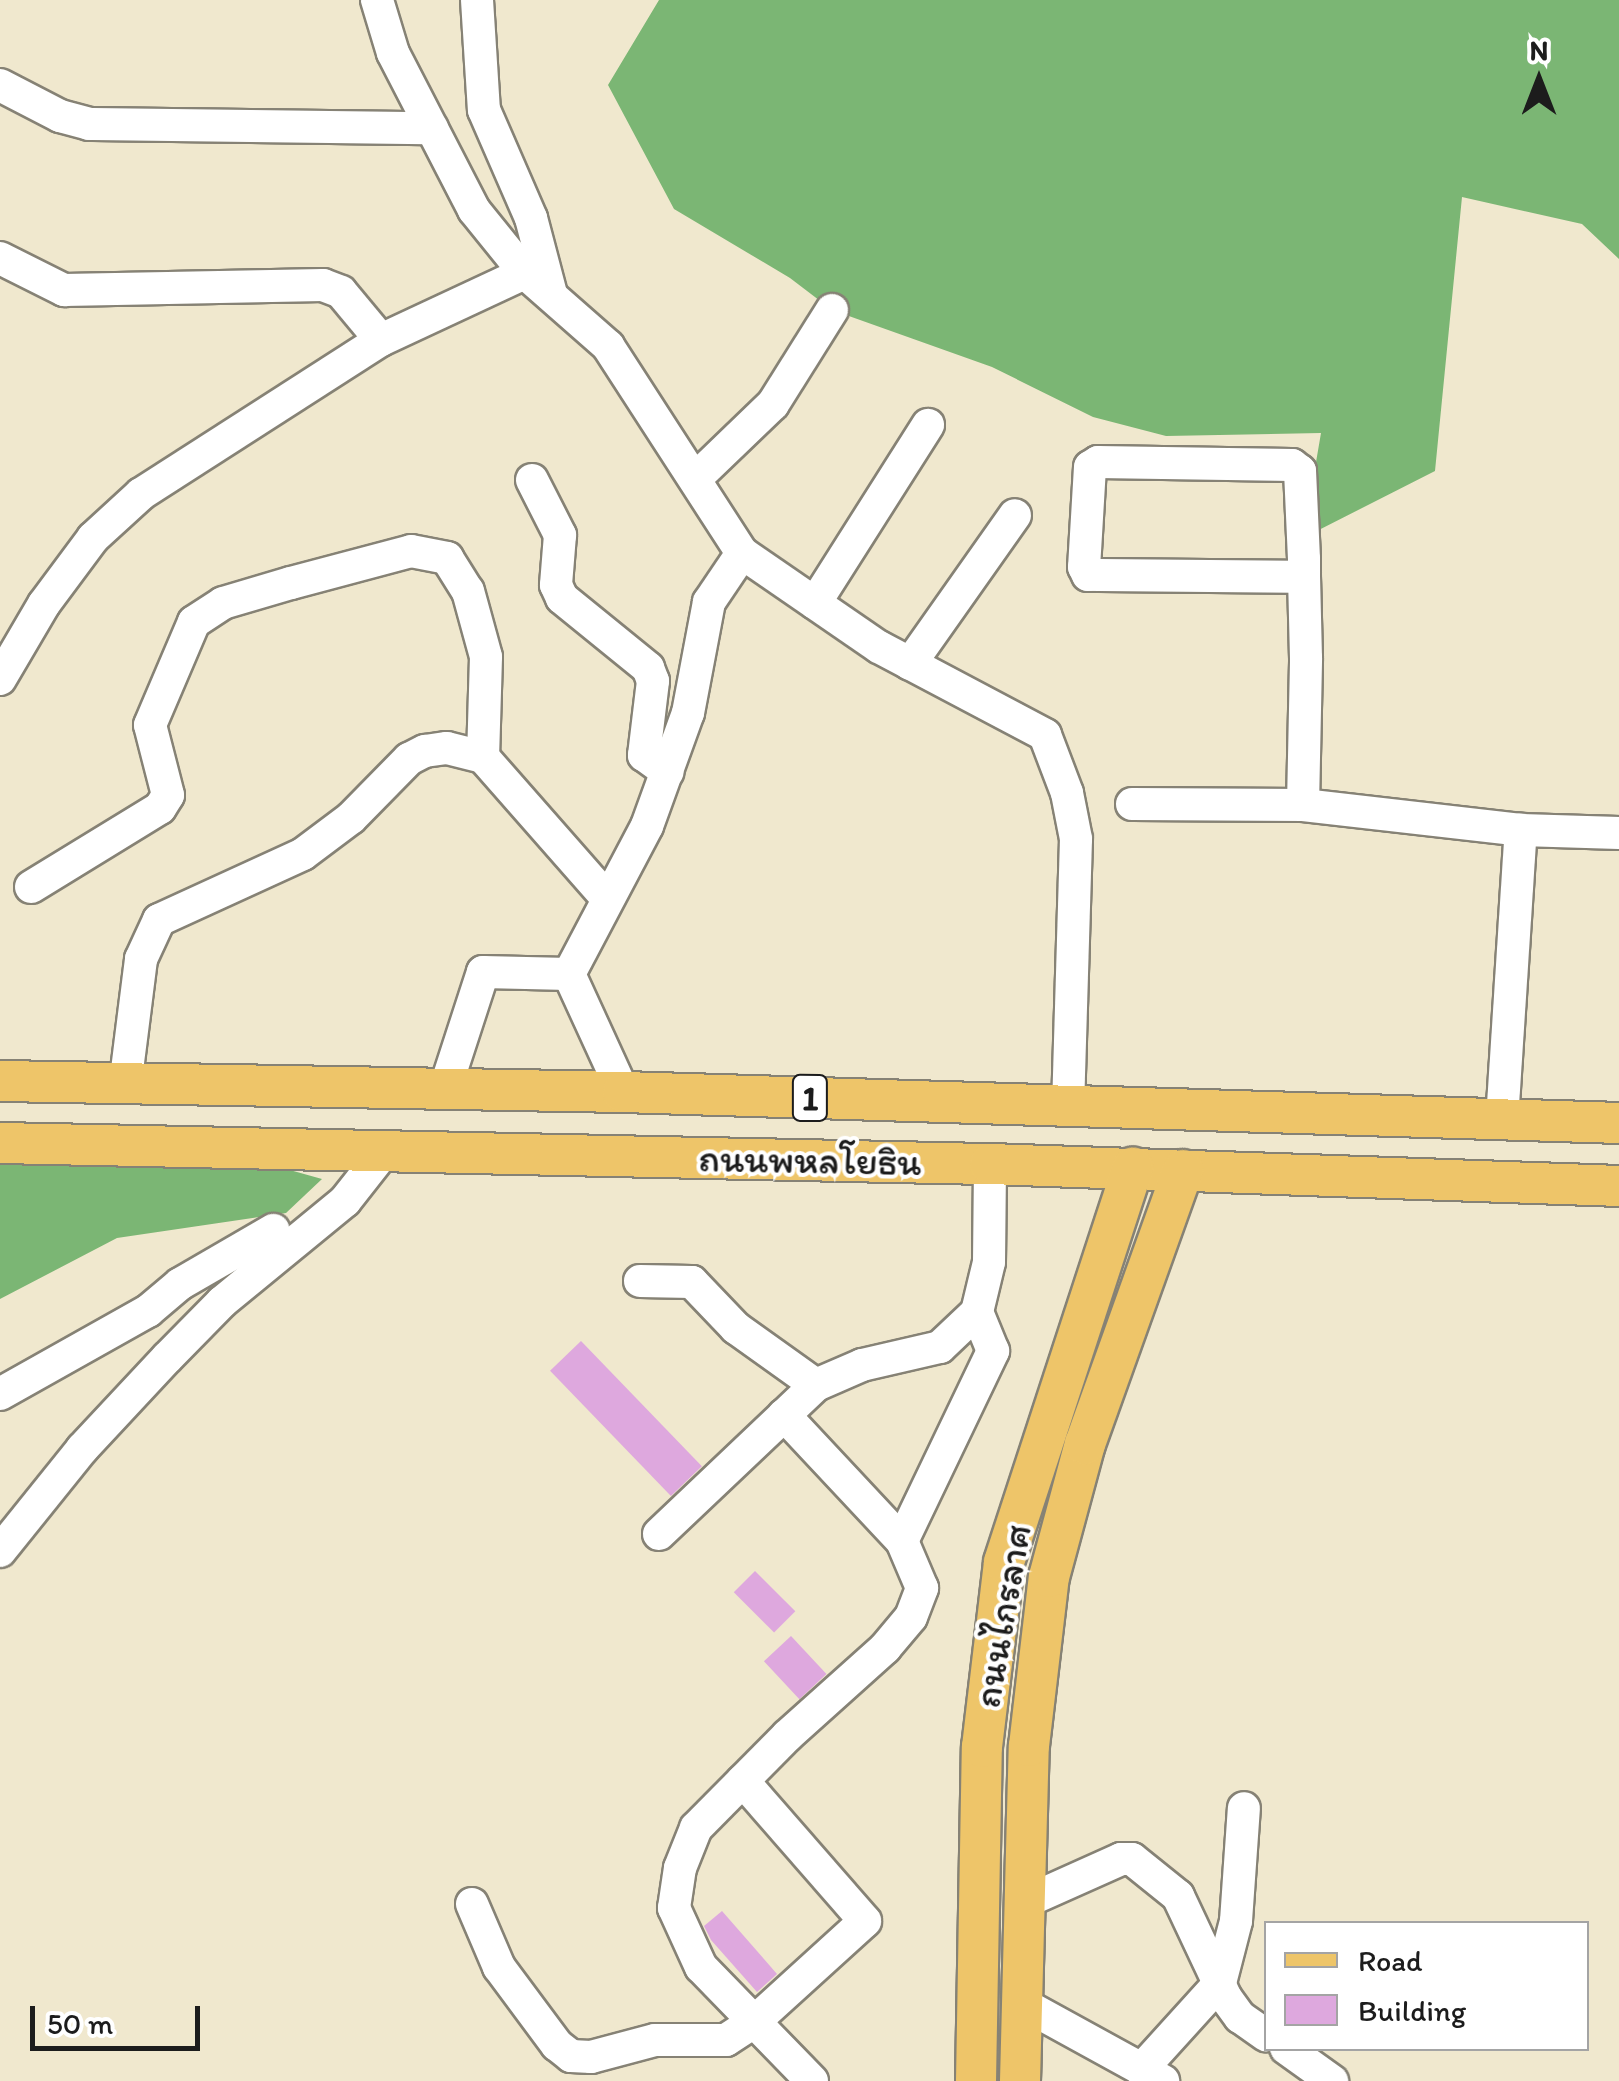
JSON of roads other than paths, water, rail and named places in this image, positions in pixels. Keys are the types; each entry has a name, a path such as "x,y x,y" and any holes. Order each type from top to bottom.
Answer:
{"main road":[{"name":"ถนนพหลโยธิน","path":"0,1081 623,1092 1619,1122"},
{"name":"ถนนพหลโยธิน","path":"0,1143 990,1164 1619,1186"},
{"name":"ถนนไกรลาศ","path":"976,2081 982,1747 1004,1562 1133,1168"},
{"name":"ถนนไกรลาศ","path":"1020,2081 1029,1746 1048,1577 1086,1444 1183,1170"}],"street":[{"path":"377,0 394,53 474,210 525,273 608,346 742,553 910,664 1044,734 1067,793 1076,839 1068,1108"},
{"path":"477,0 484,110 531,218 551,294"},
{"path":"0,86 60,116 89,124 432,128"},
{"path":"0,258 64,290 323,285 341,292 382,340"},
{"path":"0,679 44,604 93,538 141,494 382,340 525,273"},
{"path":"695,479 773,404 832,310"},
{"path":"815,603 928,425"},
{"path":"1302,805 1304,577 1300,471 1292,465 1098,462 1090,467 1084,567 1088,575 1304,577"},
{"path":"532,480 560,535 556,585 562,598 648,668 653,681 644,755 667,772"},
{"path":"910,664 1015,515"},
{"path":"31,887 160,808 168,795 150,725 194,622 223,603 291,583 411,551 447,558 468,591 486,657 483,757"},
{"path":"569,974 647,826 688,713 709,602 742,553"},
{"path":"125,1086 141,958 159,920 303,854 351,818 409,759 446,748 483,757 607,898"},
{"path":"1132,804 1302,805 1521,830 1619,833"},
{"path":"1502,1120 1521,830"},
{"path":"446,1088 483,972 569,974"},
{"path":"569,974 623,1092"},
{"path":"0,1551 82,1449 166,1358 222,1302 344,1201 382,1154"},
{"path":"902,1541 992,1351 977,1312 988,1262 990,1164"},
{"path":"0,1394 148,1311 180,1284 273,1230"},
{"path":"640,1281 692,1282 736,1328 816,1386"},
{"path":"658,1534 816,1386 862,1365 940,1347 977,1312"},
{"path":"784,1415 902,1541 922,1588 911,1617 885,1648 696,1828 680,1868 674,1908 701,1967 812,2081"},
{"path":"472,1904 500,1967 557,2045 572,2056 591,2057 655,2040 726,2040 754,2022 865,1921 742,1782"},
{"path":"1022,2004 1152,2075 1220,1983 1236,1921 1244,1808"},
{"path":"1025,1902 1121,1859 1132,1859 1178,1896 1240,2017 1264,2034"},
{"path":"1290,2051 1332,2081"}]}
